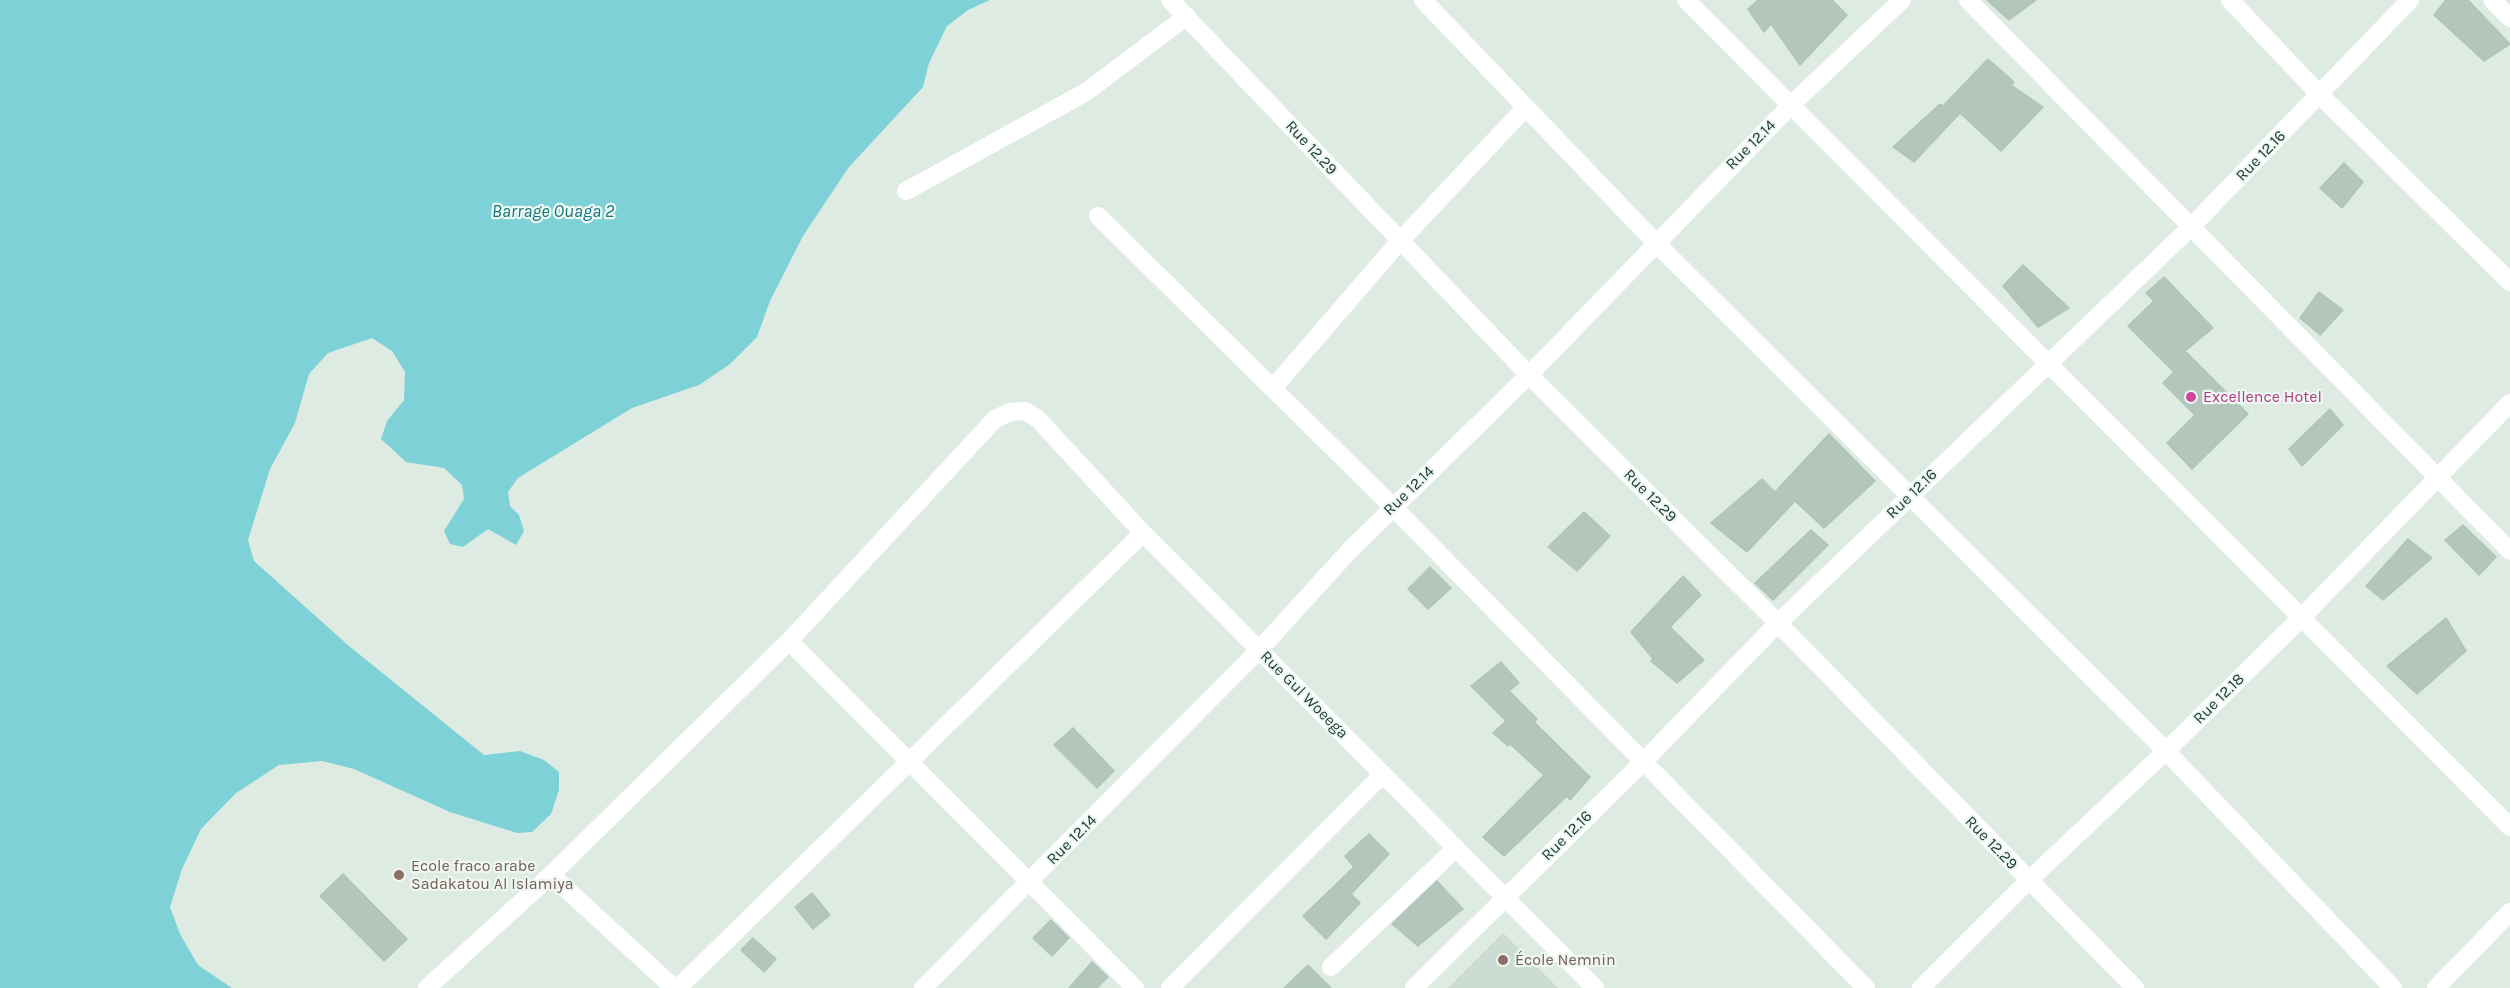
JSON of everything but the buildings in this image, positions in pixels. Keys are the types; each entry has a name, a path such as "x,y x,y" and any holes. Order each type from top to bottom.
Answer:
{"street":[{"name":"Rue 12.29","path":"1170,0 1187,15 1399,242 1778,623 2135,988"},
{"path":"1423,0 1655,242 2166,752 2393,988"},
{"path":"1686,0 2510,827"},
{"name":"Rue 12.14","path":"923,988 1259,650 1304,597 1529,375 1655,242 1790,106 1902,0"},
{"path":"1968,0 2510,551"},
{"path":"2230,0 2320,95 2510,282"},
{"name":"Rue 12.16","path":"1414,988 1644,761 1778,623 2192,226 2410,0"},
{"path":"2492,0 2510,18"},
{"path":"906,191 1086,92 1187,15"},
{"path":"1273,388 1399,242 1526,107"},
{"path":"1098,216 1393,507 1866,988"},
{"name":"Rue 12.18","path":"1921,988 2028,881 2166,752 2301,618 2510,403"},
{"name":"Rue Gul Woeega","path":"789,641 995,419 1010,412 1025,411 1038,419 1143,533 1504,899 1595,988"},
{"path":"551,875 676,988 1143,533"},
{"path":"427,988 551,875 789,641 1135,988"},
{"path":"1170,988 1383,774"},
{"path":"1331,968 1455,849"},
{"path":"2436,988 2510,912"}],"shaded area":[{"name":"École Nemnin","path":"1503,933 1558,988 1448,988"}],"water":[{"name":"Barrage Ouaga 2","path":"0,0 990,0 968,10 947,26 929,63 923,87 849,167 803,236 770,301 757,337 730,364 699,385 632,408 518,478 508,492 510,506 519,515 524,531 516,545 488,529 463,547 450,544 444,531 464,499 462,485 444,468 406,462 381,439 387,421 404,400 405,372 392,351 372,338 328,353 309,374 295,423 270,469 248,540 254,561 349,646 484,755 520,751 544,760 559,772 559,790 551,814 532,832 517,833 450,812 354,769 322,761 279,765 236,793 201,829 182,869 170,907 180,934 198,965 232,988 0,988"}],"place":[{"name":"Excellence Hotel","path":"2191,397"},
{"name":"Ecole fraco arabe Sadakatou Al Islamiya","path":"399,875"},
{"name":"École Nemnin","path":"1503,960"}]}
